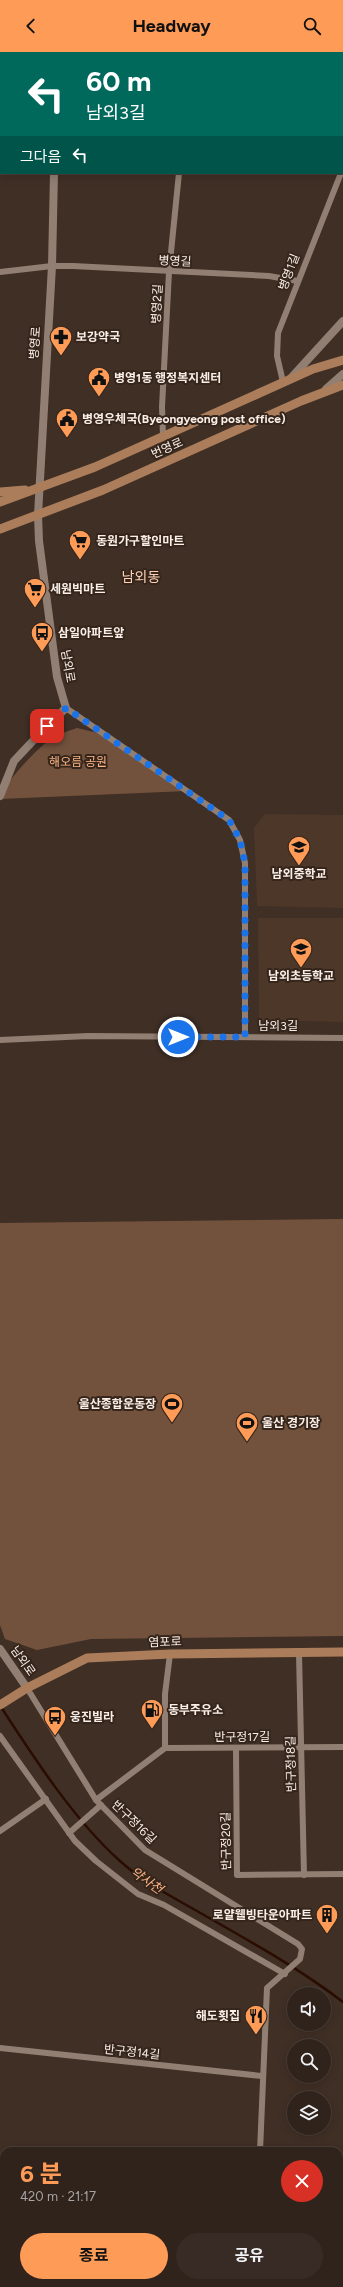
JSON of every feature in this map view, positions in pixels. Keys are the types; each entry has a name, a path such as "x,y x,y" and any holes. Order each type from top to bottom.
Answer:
{"main road":[{"name":"번영로","path":"0,502 38,489 163,436 313,369 343,360"},
{"name":"번영로","path":"0,529 103,490 320,393 343,386"},
{"path":"0,492 38,489"},
{"name":"염포로","path":"0,1705 27,1688 87,1658 170,1654 343,1652"}],"street":[{"name":"병영로","path":"38,515 38,489 52,266 54,174"},
{"name":"병영2길","path":"163,436 162,407 169,272 179,174"},
{"name":"병영1길","path":"286,381 277,356 278,333 297,281 341,174"},
{"name":"병영길","path":"0,272 52,266 269,276 297,281"},
{"path":"286,381 343,321"},
{"path":"320,393 343,374"},
{"name":"남외로","path":"38,515 39,541 57,678 66,708"},
{"path":"0,796 14,762 47,726 66,708"},
{"name":"남외3길","path":"66,708 229,820 240,840 245,863 245,1037 343,1038"},
{"path":"0,1040 88,1036 245,1037"},
{"name":"남외로","path":"0,1649 27,1688"},
{"name":"반구정18길","path":"299,1653 304,1875"},
{"path":"96,1800 165,1748 165,1694 170,1654"},
{"name":"반구정16길","path":"27,1688 96,1800 145,1850 298,1944 303,1951 300,1959 285,1974"},
{"path":"0,1736 75,1841 96,1861 138,1894 164,1905 285,1974 267,1988 260,2147"},
{"name":"반구정17길","path":"165,1748 343,1747"},
{"name":"반구정20길","path":"236,1748 237,1875 343,1874"},
{"path":"0,1831 46,1800"},
{"path":"69,1833 101,1806"},
{"name":"반구정14길","path":"0,2048 262,2076"}],"shaded area":[{"name":"남외중학교","path":"265,814 343,815 343,908 257,906 254,828"},
{"name":"남외초등학교","path":"258,918 343,918 343,1022 259,1020"}],"green space":[{"name":"해오름 공원","path":"77,728 102,734 187,791 0,799 14,775 39,749 53,737"},
{"name":"울산종합운동장","path":"343,1219 343,1636 91,1639 37,1650 5,1639 0,1625 0,1223"}],"waterway":[{"name":"약사천","path":"1,1707 41,1768 71,1808 103,1845 129,1869 171,1897 275,1956 310,1978 343,2002"}],"place":[{"name":"보강약국","path":"61,356"},
{"name":"병영1동 행정복지센터","path":"99,398"},
{"name":"병영우체국(Byeongyeong post office)","path":"67,438"},
{"name":"동원가구할인마트","path":"80,560"},
{"name":"세원빅마트","path":"35,608"},
{"name":"삼일아파트앞","path":"42,652"},
{"name":"남외중학교","path":"299,866"},
{"name":"남외초등학교","path":"301,968"},
{"name":"울산종합운동장","path":"172,1424"},
{"name":"울산 경기장","path":"247,1442"},
{"name":"동부주유소","path":"152,1730"},
{"name":"웅진빌라","path":"55,1736"},
{"name":"로얄웰빙타운아파트","path":"327,1934"},
{"name":"해도횟집","path":"256,2036"}],"district":[{"name":"남외동","path":"141,577"}],"route":[{"path":"47,726 66,708 229,820 240,840 245,863 245,1037 178,1037"}]}
